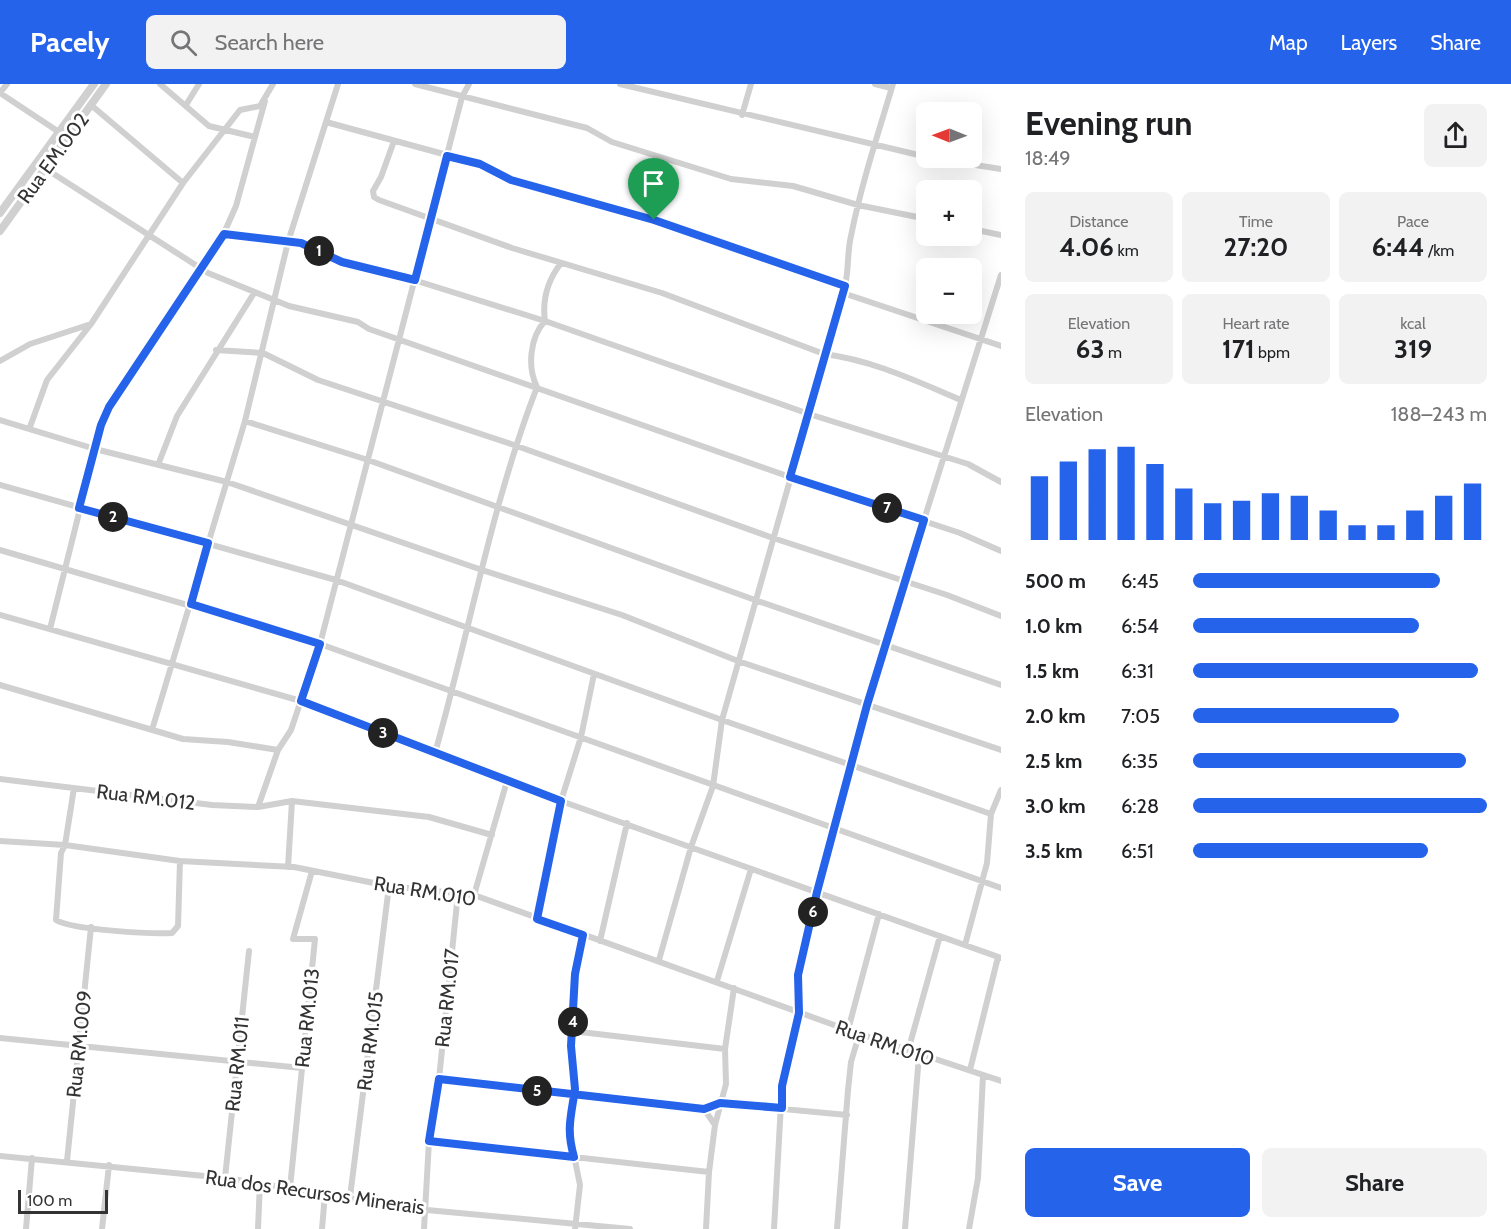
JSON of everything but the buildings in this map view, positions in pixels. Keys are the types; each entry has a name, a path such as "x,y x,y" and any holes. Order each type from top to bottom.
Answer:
{"street":[{"path":"7,84 0,93 68,138"},
{"name":"Rua EM.002","path":"0,213 94,84"},
{"name":"Rua EM.002","path":"0,231 106,84"},
{"path":"160,84 209,126 255,136"},
{"path":"186,105 199,84"},
{"path":"50,629 63,568 95,448 109,407 200,266 224,234 236,206 255,136 273,84"},
{"path":"152,730 245,421 288,242 338,84"},
{"path":"414,84 587,128 612,142 731,179 793,186 858,205 916,217"},
{"path":"258,807 278,750 291,730 320,644 462,98 469,84"},
{"path":"620,84 742,115 916,154"},
{"path":"742,115 751,84"},
{"path":"659,960 691,847 713,786 722,720 844,290 850,262 850,240 858,205 892,86 875,84"},
{"path":"30,427 47,380 92,324 183,183 240,110 254,109 266,100"},
{"path":"92,105 183,183"},
{"path":"326,122 480,164 511,180 706,237 844,290 1001,346"},
{"path":"394,141 373,195 379,200 561,263 662,293 824,354 848,357 888,370 961,400"},
{"path":"982,166 1001,169"},
{"path":"46,169 208,273 254,293 275,301 358,322 369,329 790,477 924,520 1001,551"},
{"path":"982,231 1001,235"},
{"path":"224,234 301,243 342,262 415,280 545,321 809,414 968,464 1001,482"},
{"path":"435,753 452,693 496,507 514,445 537,387 532,377 532,350 537,330 545,321 543,306 552,274 561,263"},
{"path":"774,1229 782,1086 799,1013 798,975 817,892 836,830 851,765 885,644 1001,275"},
{"path":"158,465 177,416 216,350 254,293"},
{"path":"0,361 30,344 92,324"},
{"path":"216,350 263,353 292,370 318,380 384,400 773,538 904,583 947,595 1001,616"},
{"path":"0,420 95,448 227,482 482,570 622,615 738,661 1001,750"},
{"path":"245,421 368,460 755,600 1001,685"},
{"path":"0,486 336,580 722,720 991,814"},
{"path":"0,550 191,604 320,644 1001,888"},
{"path":"0,615 301,701 561,801 999,958 970,1070"},
{"path":"537,919 561,801 581,737 594,674"},
{"path":"0,685 183,739 228,742 278,750"},
{"name":"Rua RM.012","path":"0,778 212,805 258,807 292,801 429,817 492,835"},
{"path":"474,895 507,781"},
{"path":"74,788 65,845 61,853 56,920 62,924 172,933 178,926 180,861"},
{"path":"965,945 989,855 991,814 1001,790"},
{"path":"288,867 292,801"},
{"path":"600,941 627,823"},
{"name":"Rua RM.010","path":"0,841 65,845 180,861 288,867 389,886 474,895 717,981 860,1035 1001,1081"},
{"path":"717,981 752,869"},
{"name":"Rua RM.013","path":"290,1188 315,939 293,939 312,872"},
{"name":"Rua RM.015","path":"350,1197 389,886"},
{"name":"Rua RM.017","path":"424,1229 427,1209 429,1141 439,1079 458,893"},
{"path":"848,1030 879,915"},
{"name":"Rua RM.009","path":"67,1161 91,927"},
{"path":"576,1226 579,1185 568,1125 574,1095 572,1031 575,974 583,935"},
{"path":"908,1051 940,936"},
{"name":"Rua RM.011","path":"225,1178 249,951"},
{"path":"705,1229 715,1125 726,1084 725,1049 734,988"},
{"path":"572,1031 725,1049"},
{"path":"837,1229 851,1062 860,1035"},
{"path":"0,1038 302,1068"},
{"path":"905,1229 919,1055"},
{"path":"969,1229 978,1178 983,1075"},
{"path":"439,1079 704,1109 720,1103 847,1115"},
{"path":"704,1109 715,1125"},
{"path":"429,1141 709,1172"},
{"name":"Rua dos Recursos Minerais","path":"0,1156 225,1178 427,1209 576,1226 630,1229"},
{"path":"26,1229 32,1158"},
{"path":"102,1229 109,1165"},
{"path":"258,1229 260,1183"},
{"path":"322,1229 326,1194"}],"route":[{"path":"654,220 511,180 480,164 447,156 415,280 342,262 301,243 224,234 200,266 109,407 101,425 79,508 208,543 191,604 320,644 301,701 561,801 537,919 583,935 575,974 571,1046 575,1089 574,1095 568,1125 568,1135 574,1157 429,1141 439,1079 574,1095 704,1109 720,1103 782,1108 782,1086 799,1013 798,975 817,892 836,830 867,705 924,520 790,477 845,286 654,220"}]}
